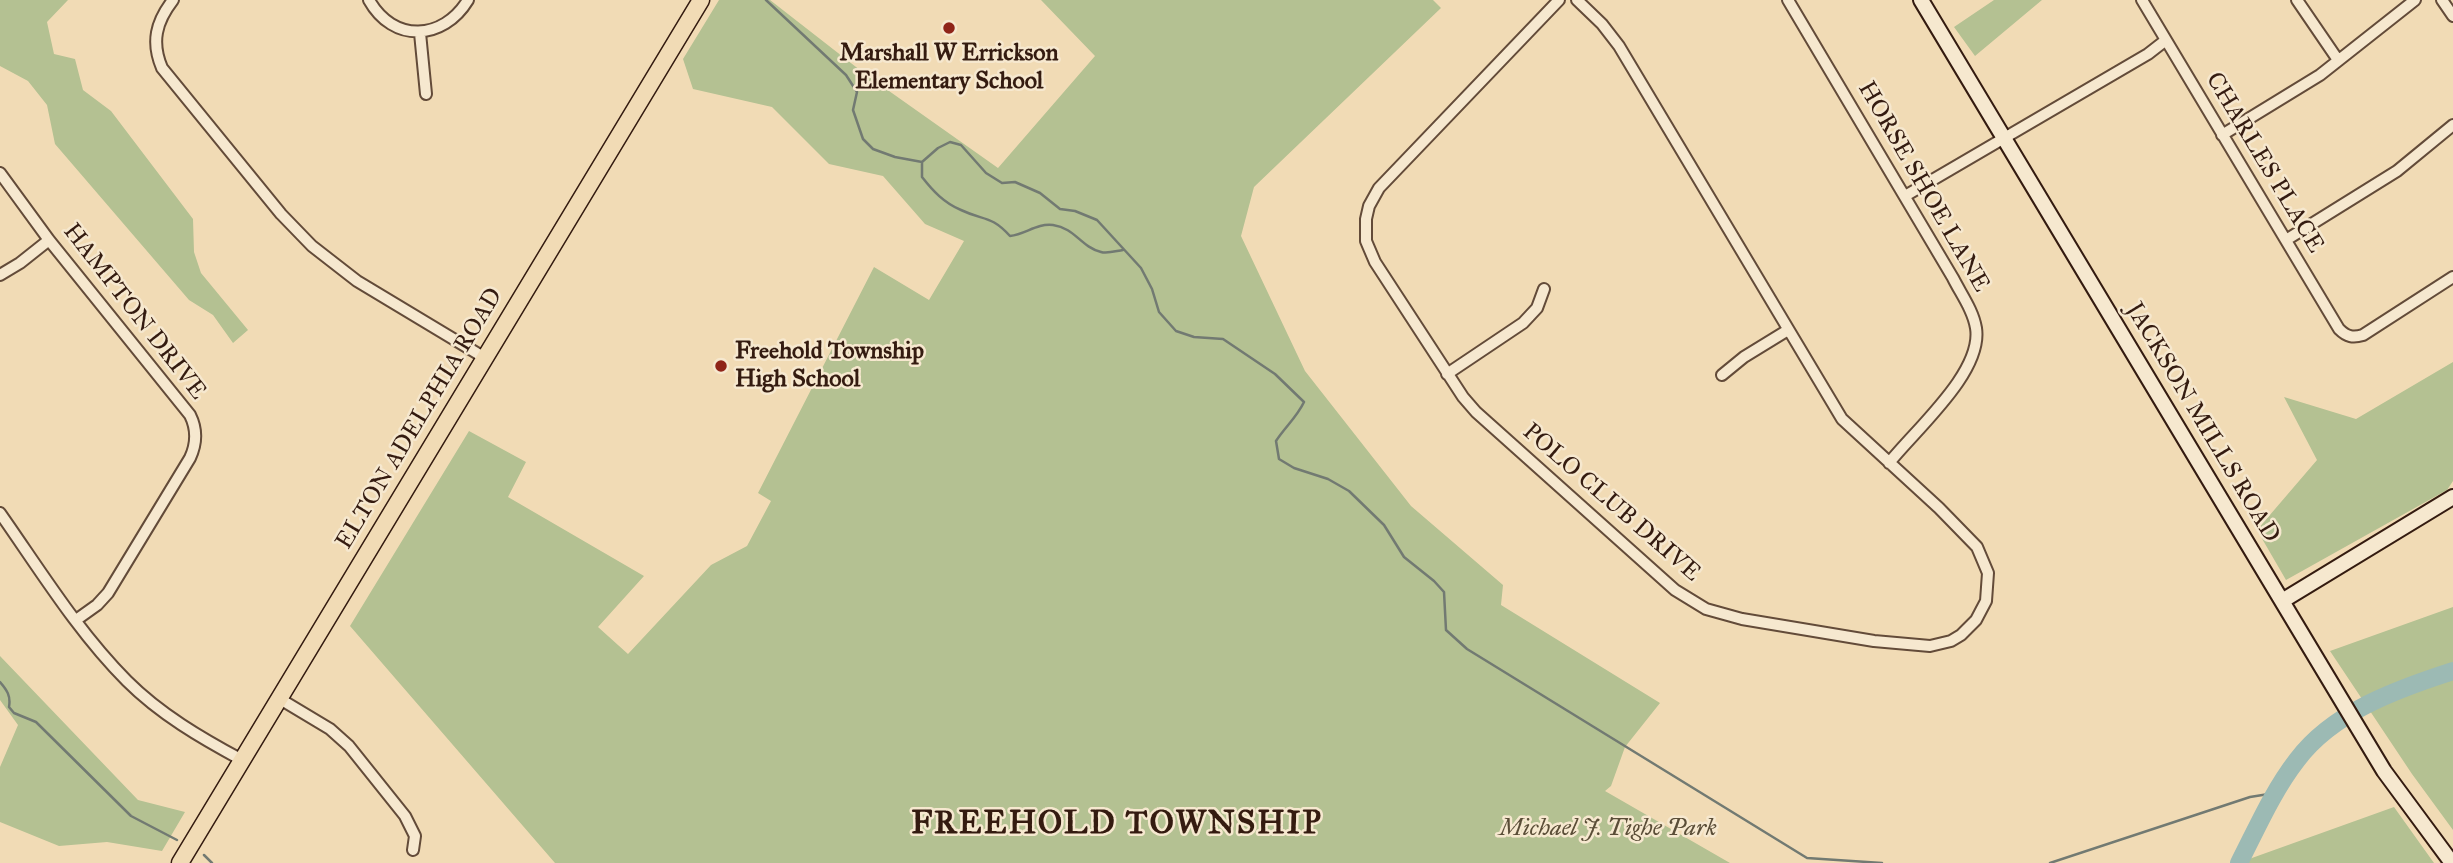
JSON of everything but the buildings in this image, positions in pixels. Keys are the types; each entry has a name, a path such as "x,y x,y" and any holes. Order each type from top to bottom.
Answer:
{"main road":[{"name":"ELTON ADELPHIA ROAD","path":"180,863 701,0"},
{"name":"JACKSON MILLS ROAD","path":"1921,0 2047,213 2403,799 2452,863"},
{"path":"2283,601 2453,497"}],"street":[{"path":"173,0 163,13 156,32 155,47 162,68 281,214 312,246 357,281 485,358"},
{"path":"369,0 388,22 420,33 446,24 468,0"},
{"name":"POLO CLUB DRIVE","path":"1559,0 1379,188 1369,206 1365,233 1370,254 1447,374 1476,412 1689,600 1724,615 1742,619 1874,641 1919,646 1941,644 1961,635 1976,620 1988,594 1988,573 1981,552 1842,418 1619,46 1602,24 1577,0"},
{"name":"HORSE SHOE LANE","path":"1788,0 1905,196 1971,312 1975,327 1976,342 1964,376 1889,463"},
{"name":"CHARLES PLACE","path":"2142,0 2344,335 2357,337 2453,277"},
{"path":"2297,0 2338,61"},
{"path":"2222,135 2320,75 2415,0"},
{"path":"2442,0 2453,16"},
{"path":"420,33 426,94"},
{"path":"1905,196 2148,54 2166,40"},
{"path":"2286,240 2397,171 2453,125"},
{"name":"HAMPTON DRIVE","path":"0,173 49,240 190,415 196,433 190,458 108,593 76,620"},
{"path":"0,275 49,240"},
{"path":"1447,374 1522,323 1537,308 1544,289"},
{"path":"1722,375 1744,357 1788,330"},
{"path":"0,513 76,620 112,665 148,700 176,721 242,760"},
{"path":"280,699 330,729 349,746 405,816 415,836 413,850"}],"green space":[{"path":"0,0 68,0 47,22 54,54 75,59 83,90 111,111 193,219 194,252 201,273 248,330 233,343 213,315 189,300 55,144 47,105 28,81 0,66"},
{"name":"Michael J. Tighe Park","path":"719,0 770,0 865,74 998,168 1095,56 1041,0 1433,0 1441,8 1254,187 1241,236 1305,371 1411,506 1503,585 1501,605 1660,703 1625,747 1611,786 1605,791 1730,863 555,863 350,626 469,431 526,462 508,497 644,576 598,627 628,654 711,565 747,546 771,501 758,493 874,267 929,300 964,241 925,224 883,176 829,164 772,107 693,89 683,59"},
{"path":"1994,0 2042,0 1975,56 1954,27"},
{"path":"2453,362 2453,481 2447,490 2286,580 2257,530 2317,460 2284,397 2356,419"},
{"path":"2453,607 2453,830 2330,651"},
{"path":"0,656 138,800 185,812 162,851 107,842 59,846 0,822 0,767 18,725 0,700"},
{"path":"2394,807 2434,863 2238,863"}],"waterway":[{"path":"766,0 846,75 857,92 853,110 863,139 873,149 922,162"},
{"path":"1123,250 1109,253 1094,250 1067,230 1053,225 1010,236 992,221 955,207 939,196 922,177 922,162 950,142 961,145 986,173 1002,183 1015,182 1040,193 1060,209 1075,211 1097,220 1141,268 1152,289 1159,312 1176,331 1194,337 1223,339 1275,374 1304,402 1276,441 1279,459 1294,468 1328,479 1349,491 1384,525 1404,557 1444,592 1446,630 1467,649 1807,858 1882,863"},
{"path":"2239,863 2280,784 2312,743 2347,715 2368,704 2453,671"},
{"path":"0,682 8,693 9,707 14,713 36,722 131,816 177,840"},
{"path":"2050,863 2250,797 2275,793"},
{"path":"204,855 212,863"}],"place":[{"name":"Marshall W Errickson Elementary School","path":"949,28"},
{"name":"Freehold Township High School","path":"721,366"}],"district":[{"name":"FREEHOLD TOWNSHIP","path":"1117,825"}]}
